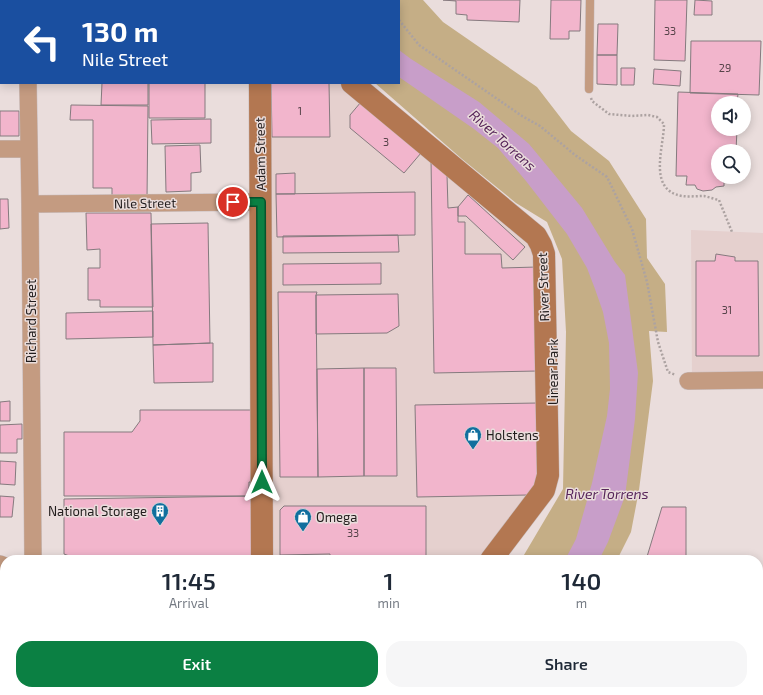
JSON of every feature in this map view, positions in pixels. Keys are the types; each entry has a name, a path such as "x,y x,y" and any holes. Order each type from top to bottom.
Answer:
{"street":[{"name":"Richard Street","path":"28,84 33,555"},
{"name":"Adam Street","path":"260,84 262,555"},
{"name":"River Street","path":"353,84 536,236 544,254 548,475 544,490 495,555"},
{"path":"0,150 28,149"},
{"name":"Nile Street","path":"30,204 261,202"},
{"path":"688,381 763,380"},
{"path":"652,695 763,695"}],"lane":[{"path":"590,0 590,89"}],"path":[{"path":"400,21 419,45 522,116 540,126 575,155 607,177 632,229 647,282 658,342 668,372 688,381"},
{"path":"590,89 592,101 609,114 632,116 648,115 657,117 664,124 659,168 662,182 670,192 682,196 706,196 719,200 732,232"}],"shaded area":[{"path":"400,0 423,0 443,22 537,87 571,131 609,161 646,219 647,258 665,284 667,332 649,331 653,381 639,490 631,532 620,555 524,555 563,489 566,332 562,259 547,222 516,203 462,159 376,84 400,84"},
{"path":"259,84 353,84 536,236 548,475 494,555 262,555"},
{"path":"691,230 763,233 763,380 692,381"}],"water":[{"name":"River Torrens","path":"400,51 479,102 529,144 582,208 615,262 625,275 638,373 635,419 625,496 608,542 602,555 568,555 576,539 592,483 607,416 610,389 609,343 603,312 587,268 567,234 498,148 474,129 400,78"}],"building":[{"path":"443,0 520,0 519,22 467,20 467,15 456,14 456,1"},
{"path":"551,0 581,0 580,31 569,31 569,39 550,39"},
{"path":"655,0 687,0 685,61 654,60"},
{"path":"695,0 712,1 712,15 694,15"},
{"path":"598,24 618,24 617,55 597,55"},
{"path":"691,41 761,41 759,95 690,93"},
{"path":"597,55 617,55 617,85 597,84"},
{"path":"621,68 635,68 634,85 621,85"},
{"path":"654,69 681,71 680,86 653,84"},
{"path":"102,84 148,84 148,105 101,105"},
{"path":"149,84 205,84 205,118 149,118"},
{"path":"271,84 329,84 330,137 272,137"},
{"path":"678,92 738,94 738,96 711,96 711,136 737,136 736,144 711,144 711,184 724,184 724,186 703,191 697,189 695,185 686,185 687,176 676,176"},
{"path":"361,102 421,153 404,173 350,128 350,115"},
{"path":"71,105 148,106 147,199 112,199 112,188 93,188 93,120 70,120"},
{"path":"0,111 19,111 19,136 0,136"},
{"path":"211,119 211,143 152,144 151,120"},
{"path":"200,145 201,172 191,173 191,191 166,192 165,146"},
{"path":"431,158 447,175 448,208 458,207 458,222 465,222 465,254 501,254 502,268 537,267 538,371 434,373"},
{"path":"295,173 295,194 276,194 276,174"},
{"path":"415,192 415,235 277,237 276,194"},
{"path":"468,195 525,247 513,260 466,216 458,216 458,207"},
{"path":"0,199 8,199 9,228 0,229"},
{"path":"86,213 151,213 153,307 100,307 100,300 88,300 88,268 100,268 100,249 87,250"},
{"path":"208,223 210,343 153,345 151,224"},
{"path":"398,235 399,252 283,253 283,236"},
{"path":"716,254 735,257 735,261 758,261 759,356 696,356 696,261 715,261"},
{"path":"381,263 381,284 283,285 283,264"},
{"path":"278,292 317,292 318,477 280,477"},
{"path":"398,294 399,326 387,333 316,334 316,295"},
{"path":"153,311 153,337 66,339 66,313"},
{"path":"213,343 213,382 154,383 153,345"},
{"path":"364,368 364,476 318,477 317,369"},
{"path":"364,368 396,368 397,476 364,476"},
{"path":"10,401 10,421 0,421 0,402"},
{"path":"538,403 539,485 528,495 417,497 415,405"},
{"path":"140,410 252,410 252,482 249,482 249,496 64,496 64,432 132,432 140,421"},
{"path":"22,424 22,439 17,439 17,453 0,453 0,425"},
{"path":"0,461 16,462 15,485 0,484"},
{"path":"0,496 14,497 12,517 0,517"},
{"name":"National Storage","path":"255,496 256,555 67,555 64,554 64,499"},
{"path":"284,506 426,506 426,555 280,555 280,510"},
{"path":"662,507 686,507 686,555 648,555"}],"place":[{"name":"Holstens","path":"473,450"},
{"name":"National Storage","path":"160,526"},
{"name":"Omega","path":"303,532"}],"route":[{"path":"233,202 261,202 262,482"}]}
